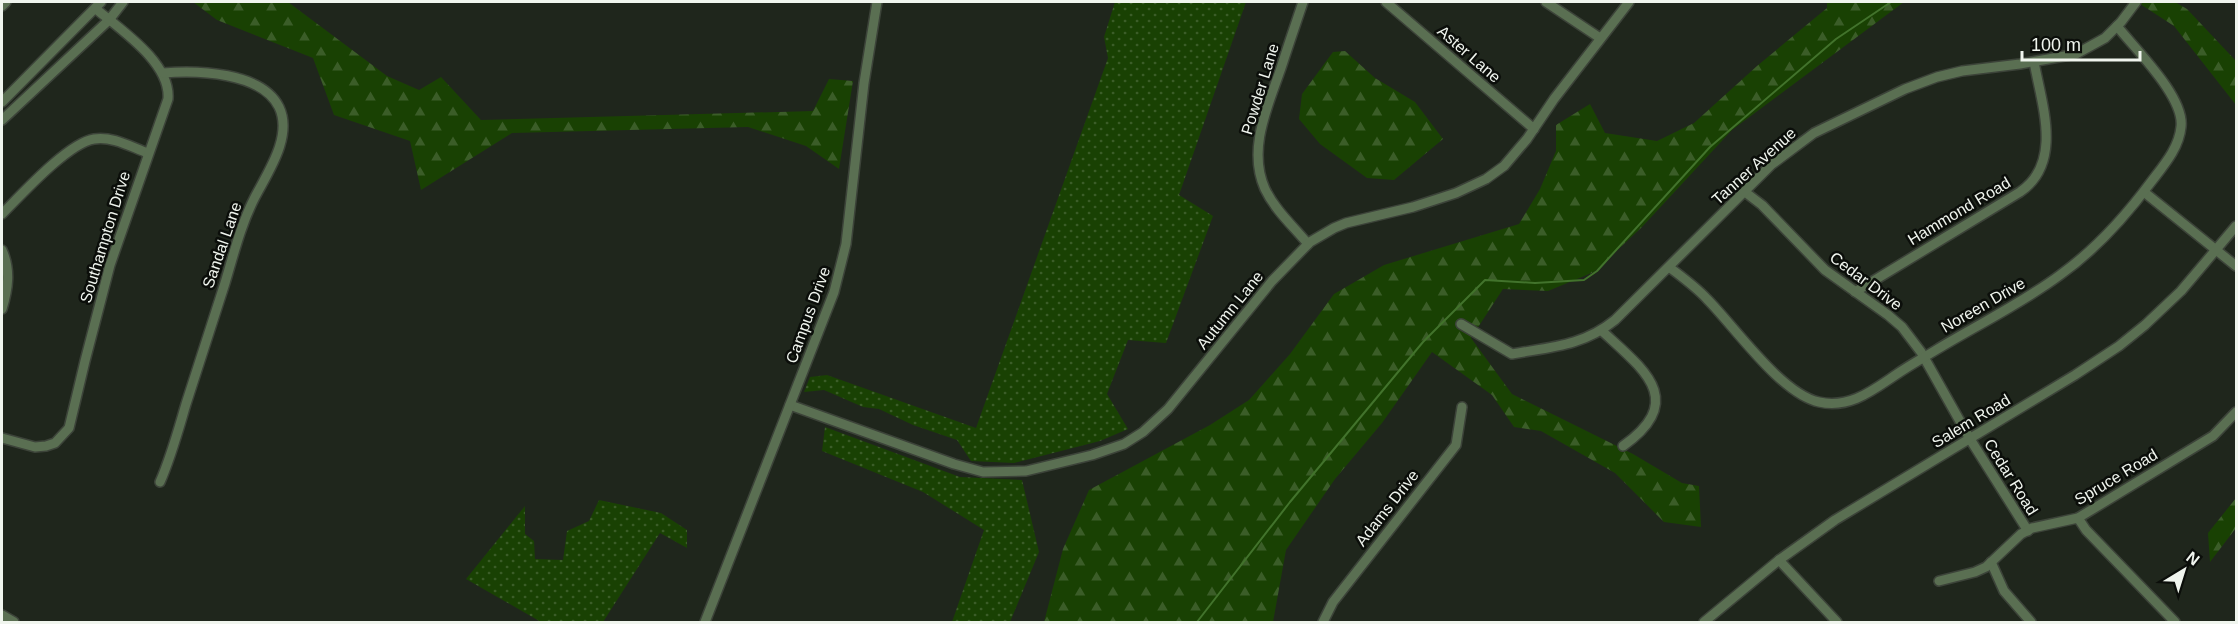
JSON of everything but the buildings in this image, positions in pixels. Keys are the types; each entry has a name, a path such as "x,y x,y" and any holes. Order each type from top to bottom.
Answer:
{"street":[{"path":"2,6 6,2"},
{"path":"2,120 109,20 123,2"},
{"name":"Campus Drive","path":"705,622 834,292 844,258 864,83 877,2"},
{"name":"Powder Lane","path":"1304,2 1263,120 1258,151 1259,171 1269,197 1308,244"},
{"name":"Aster Lane","path":"1386,2 1534,129"},
{"path":"1546,2 1600,38"},
{"name":"Autumn Lane","path":"790,405 954,464 983,472 1026,471 1103,452 1134,438 1161,417 1272,281 1308,244 1322,234 1346,223 1413,207 1476,184 1504,166 1629,2"},
{"name":"Tanner Avenue","path":"1461,324 1512,354 1564,345 1587,338 1601,330 1669,267 1771,165 1806,138 1838,120 1905,89 1954,72 2034,62 2084,51 2105,38 2136,2"},
{"path":"2,102 99,5 109,20 155,61 163,73"},
{"name":"Noreen Drive","path":"1669,267 1707,299 1796,392 1811,400 1836,403 1861,397 2015,304 2072,266 2118,224 2176,146 2181,120 2172,95 2117,26"},
{"name":"Hammond Road","path":"1854,292 2020,192 2034,181 2042,166 2046,141 2034,62"},
{"name":"Sandal Lane","path":"160,482 174,444 237,239 250,206 274,159 283,124 276,102 271,95 258,86 210,73 194,71 163,73"},
{"name":"Southampton Drive","path":"2,438 35,447 46,447 55,443 69,428 107,277 168,99 163,73"},
{"path":"2,214 59,160 85,142 94,139 110,140 148,153"},
{"name":"Cedar Drive","path":"1745,192 1761,205 1824,270 1895,321 1924,357 1970,439"},
{"path":"2144,192 2236,266"},
{"name":"Salem Road","path":"1704,622 1779,560 1843,515 2090,366 2132,336 2175,297 2236,226"},
{"path":"2,250 8,272 2,309"},
{"path":"1601,330 1643,370 1651,383 1655,398 1654,415 1647,427 1623,446"},
{"name":"Adams Drive","path":"1323,622 1333,602 1456,445 1462,407"},
{"name":"Spruce Road","path":"1939,581 1975,572 1991,562 2015,539 2028,531 2078,518 2213,436 2236,412"},
{"name":"Cedar Road","path":"1970,439 2028,531"},
{"path":"2078,518 2086,530 2175,622"},
{"path":"1779,560 1837,622"},
{"path":"1991,562 2004,591 2031,622"},
{"path":"2,615 14,622"}],"green space":[{"path":"193,2 288,2 387,76 419,90 441,77 481,120 813,111 829,79 853,81 839,169 806,146 748,127 512,133 421,190 410,141 334,115 313,58 217,20"},
{"path":"1115,2 1246,2 1179,195 1213,216 1166,343 1128,340 1107,394 1128,429 1100,441 1014,463 971,461 957,440 913,425 879,409 863,407 824,390 804,392 810,377 827,375 976,428 1108,58 1104,37"},
{"path":"1827,2 1904,2 1732,130 1641,228 1594,272 1548,291 1503,289 1471,338 1512,394 1633,454 1682,483 1699,486 1701,527 1664,522 1615,473 1541,431 1514,427 1492,395 1432,352 1382,423 1335,479 1286,550 1273,622 1044,622 1063,549 1089,490 1210,425 1249,400 1290,354 1334,294 1384,265 1519,224 1540,189 1556,151 1556,125 1590,104 1605,133 1657,141 1694,123 1757,66 1827,8"},
{"path":"2137,2 2175,2 2187,9 2236,61 2236,105 2174,26"},
{"path":"1345,51 1375,78 1415,102 1443,139 1394,180 1367,178 1320,144 1299,119 1302,94 1333,52"},
{"path":"825,427 960,477 1022,480 1039,552 1010,622 952,622 984,530 923,492 822,451"},
{"path":"2236,498 2236,528 2210,562 2208,533"},
{"path":"599,500 661,513 687,530 687,548 660,533 603,622 541,622 466,579 525,506 525,534 534,541 535,559 563,560 567,531 589,521"}],"waterway":[{"path":"1197,622 1290,502 1423,342 1485,280 1535,283 1584,280 1597,271 1710,147 1836,39 1891,2"}]}
